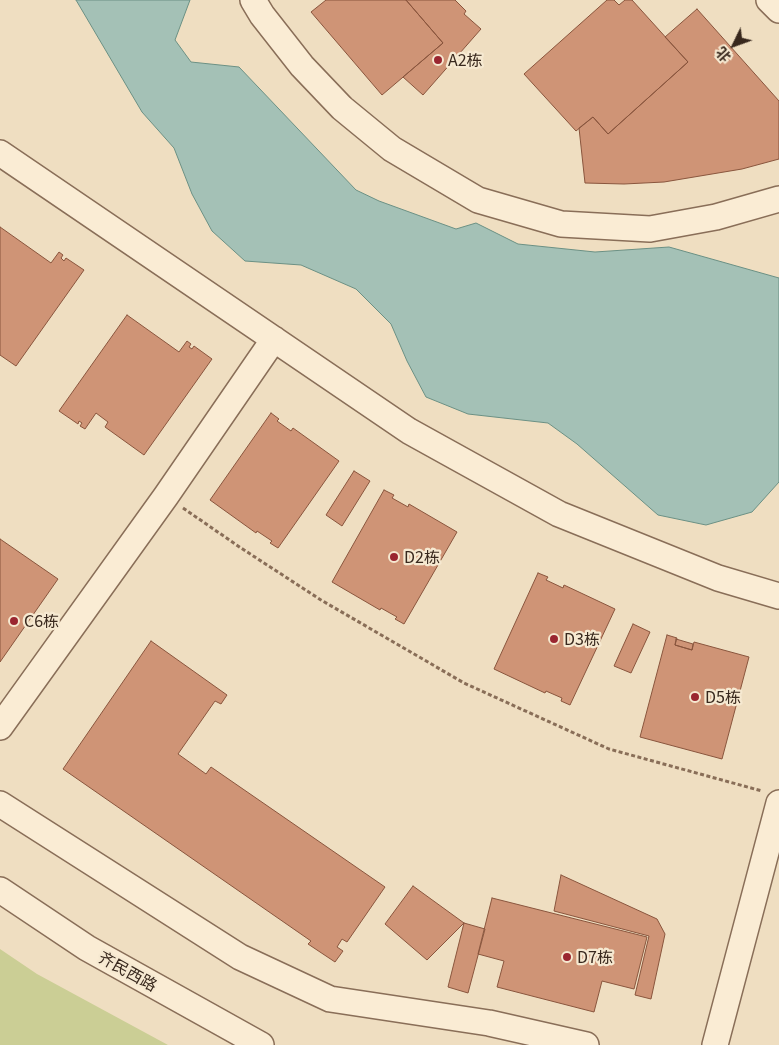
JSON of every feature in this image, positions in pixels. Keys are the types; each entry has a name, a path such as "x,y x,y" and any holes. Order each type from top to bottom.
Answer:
{"street":[{"path":"253,0 262,15 302,66 342,108 392,149 478,200 561,224 650,229 716,217 779,199"},
{"path":"769,0 779,10"},
{"path":"0,153 409,432 559,514 718,578 779,596"},
{"path":"0,727 166,496 274,339"},
{"path":"715,1045 774,799"},
{"path":"0,804 240,956 330,999 489,1023 586,1045"},
{"name":"齐民西路","path":"0,890 87,948 261,1045"}],"path":[{"path":"166,496 321,600 464,683 609,749 774,799"}],"green space":[{"path":"0,949 37,974 168,1045 0,1045"}],"shaded area":[{"path":"76,0 190,0 175,40 191,62 239,67 356,190 379,201 456,229 476,223 518,244 595,252 669,247 779,278 779,482 752,512 706,525 658,515 577,444 548,423 468,414 426,397 407,361 391,324 356,289 301,265 245,261 212,231 192,194 174,148 142,112"}],"building":[{"path":"326,0 406,0 443,43 382,95 311,12"},
{"name":"A2栋","path":"406,0 455,0 466,11 464,14 481,29 423,95 403,77 443,43"},
{"path":"607,0 614,0 619,5 625,0 632,0 688,62 608,134 593,117 576,131 524,74"},
{"path":"697,9 779,101 779,159 742,169 664,182 585,183 579,128 593,117 608,134 688,62 665,37"},
{"path":"0,227 51,263 59,252 63,255 61,258 64,261 66,258 84,270 16,366 0,355"},
{"path":"127,315 179,352 187,341 191,344 189,347 192,349 194,346 212,359 144,455 105,427 108,422 96,413 85,429 80,426 82,423 79,421 78,424 59,411"},
{"path":"271,413 279,419 277,421 291,431 293,428 339,461 278,548 270,543 272,541 257,531 256,533 210,500"},
{"path":"354,471 370,481 342,526 326,515"},
{"name":"D2栋","path":"384,490 394,495 392,498 408,507 409,504 457,532 404,624 395,619 397,617 381,608 380,610 332,582"},
{"name":"C6栋","path":"0,539 58,579 0,662"},
{"name":"D3栋","path":"538,573 548,577 546,580 563,588 564,585 615,609 570,705 561,701 562,698 546,691 545,693 494,669"},
{"path":"633,624 650,632 631,673 614,666"},
{"name":"D5栋","path":"667,635 677,638 675,645 692,650 694,642 749,657 722,759 640,737"},
{"path":"676,639 693,644 692,650 675,645"},
{"path":"151,641 227,695 221,704 215,701 178,754 206,774 211,767 385,887 347,942 342,939 337,947 343,951 335,962 308,944 311,941 63,769"},
{"path":"561,875 657,919 665,934 651,999 635,995 649,936 554,911"},
{"path":"413,886 464,923 427,960 385,924"},
{"name":"D7栋","path":"492,898 647,937 634,989 602,981 594,1012 497,987 504,961 478,954"},
{"path":"464,923 485,929 468,993 448,987"}],"place":[{"name":"A2栋","path":"438,60"},
{"name":"D2栋","path":"394,557"},
{"name":"C6栋","path":"14,621"},
{"name":"D3栋","path":"554,639"},
{"name":"D5栋","path":"695,697"},
{"name":"D7栋","path":"567,957"}]}
